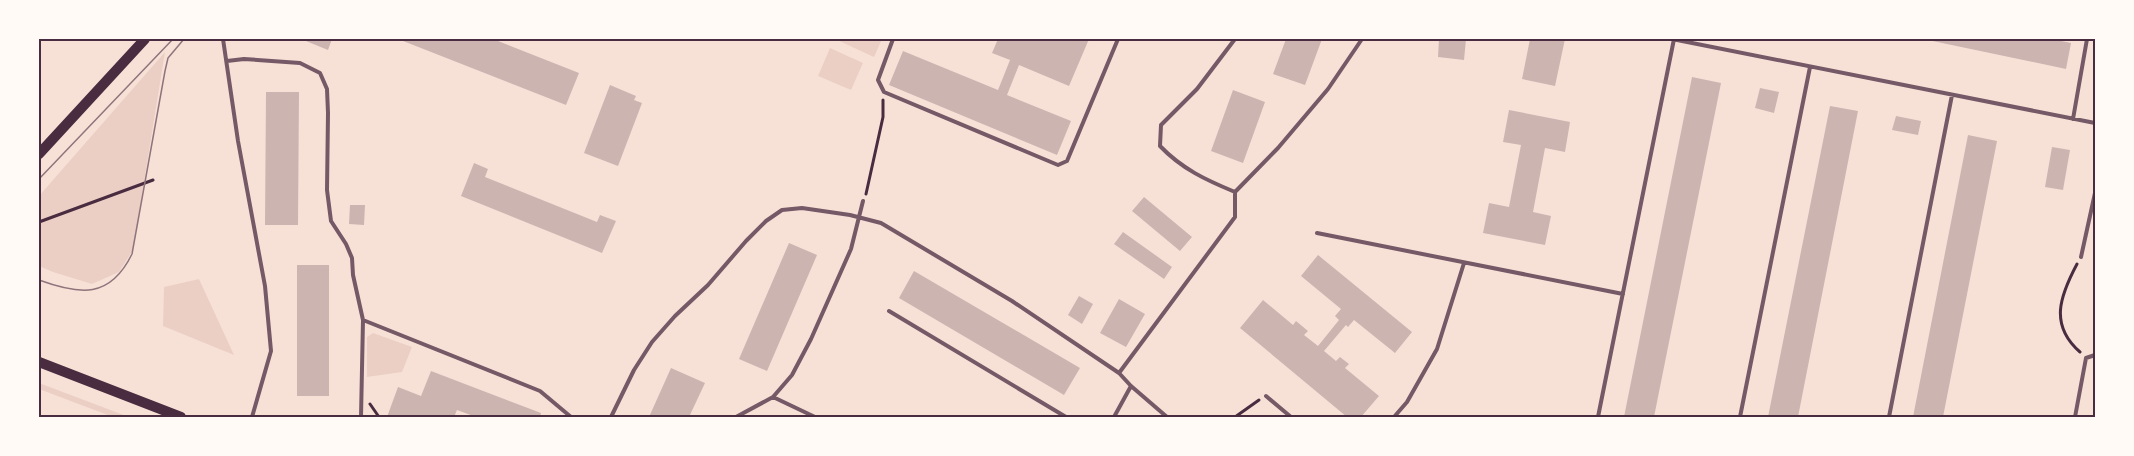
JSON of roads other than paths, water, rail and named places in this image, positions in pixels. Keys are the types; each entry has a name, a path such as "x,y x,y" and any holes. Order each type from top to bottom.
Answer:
{"main road":[{"path":"39,154 145,39"},
{"path":"39,362 181,417"}],"lane":[{"path":"223,39 238,141 265,286 271,351 252,417"},
{"path":"893,39 878,80 884,92 1058,165 1067,161 1118,39"},
{"path":"1235,39 1197,89 1161,125 1160,146 1175,162 1201,179 1235,192"},
{"path":"1119,373 1235,217 1235,192 1278,148 1328,89 1362,39"},
{"path":"1598,417 1673,39 2095,123"},
{"path":"2073,119 2087,39"},
{"path":"227,61 244,59 300,63 320,73 327,88 327,190 331,221 352,258 363,320 361,417"},
{"path":"1740,417 1810,67"},
{"path":"1889,417 1952,95"},
{"path":"2081,257 2095,193"},
{"path":"736,417 772,397 792,375 811,339 851,249 863,201"},
{"path":"611,417 634,370 652,342 766,221 782,210 802,208 881,223 1012,301 1119,373 1167,417"},
{"path":"1317,233 1623,294"},
{"path":"1394,417 1407,402 1437,349 1464,263"},
{"path":"889,311 1066,417"},
{"path":"363,320 540,391 571,417"},
{"path":"2075,417 2086,358 2095,355"},
{"path":"1114,417 1131,386"},
{"path":"1266,396 1291,417"},
{"path":"772,397 815,417"}],"tram line":[{"path":"39,179 173,39"},
{"path":"39,280 68,289 93,289 104,286 123,269 132,254 168,58 184,39"}]}
